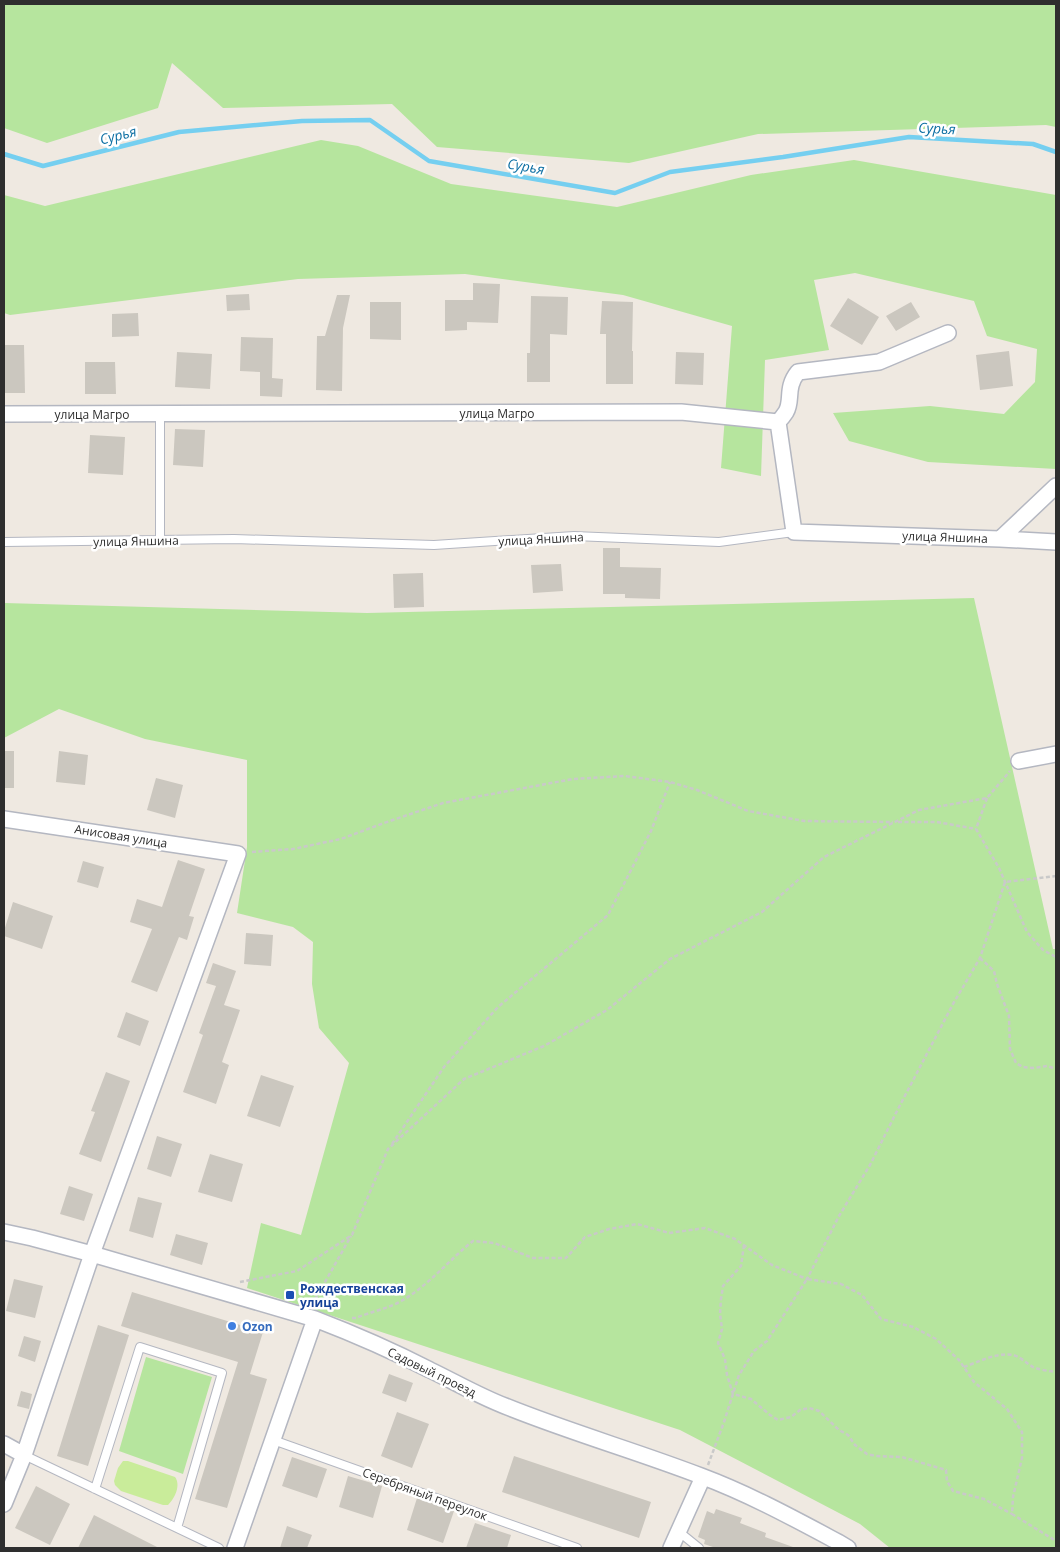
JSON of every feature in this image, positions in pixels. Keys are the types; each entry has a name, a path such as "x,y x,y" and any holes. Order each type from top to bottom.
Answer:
{"street":[{"path":"794,532 778,422 787,411 793,378 798,372 879,362 948,333"},
{"name":"улица Магро","path":"4,414 681,412 778,422"},
{"name":"улица Яншина","path":"794,532 1000,538 1056,486"},
{"path":"1000,538 1056,542"},
{"path":"1019,761 1056,754"},
{"name":"Анисовая улица","path":"4,819 238,854"},
{"path":"4,1504 24,1455 92,1254 238,854"},
{"name":"Садовый проезд","path":"4,1232 92,1254 310,1318 346,1331 428,1369 492,1402 551,1425 704,1477 770,1506 841,1546"},
{"path":"235,1548 273,1440 310,1318"},
{"path":"4,1444 24,1455"},
{"path":"671,1548 704,1477"}],"lane":[{"path":"160,414 160,540"},
{"name":"улица Яншина","path":"4,542 234,540 434,545 574,536 718,542 794,532"},
{"path":"95,1489 140,1347 222,1373 177,1528"},
{"name":"Серебряный переулок","path":"273,1440 577,1548"},
{"path":"24,1455 219,1548"},
{"path":"678,1531 699,1548"}],"path":[{"path":"1019,761 987,798 976,829 1005,882 1027,932 1043,950 1056,957"},
{"path":"238,854 262,850 293,849 341,839 443,803 572,779 625,776 670,782 697,790 748,811 804,820 937,822 976,829"},
{"path":"310,1318 352,1235 388,1149 444,1067 498,1007 608,915 651,831 670,782"},
{"path":"388,1149 464,1079 544,1046 607,1010 670,959 762,912 824,857 919,810 987,798"},
{"path":"1005,882 1056,876"},
{"path":"704,1477 739,1375 754,1351 767,1341 807,1279 839,1216 870,1165 953,1004 980,958 1005,882"},
{"path":"980,958 994,971 1009,1016 1010,1049 1016,1062 1028,1068 1047,1066 1056,1069"},
{"path":"348,1318 356,1318 402,1301 440,1272 459,1252 474,1241 494,1243 533,1258 566,1258 585,1237 609,1228 637,1224 669,1233 705,1228 735,1239 772,1265 807,1279 841,1284 862,1295 880,1319 913,1327 936,1339 959,1360 974,1382 1007,1410 1022,1432 1022,1458 1013,1497 1012,1514"},
{"path":"233,1283 297,1271 352,1235"},
{"path":"733,1394 727,1375 725,1359 718,1343 722,1329 720,1299 723,1286 741,1266 744,1245"},
{"path":"964,1367 994,1356 1012,1355 1023,1359 1034,1367 1056,1372"},
{"path":"733,1394 751,1398 778,1420 791,1417 800,1410 810,1408 819,1411 867,1454 902,1458 946,1470 948,1481 953,1491 984,1499 1056,1541"}],"green space":[{"path":"4,4 1056,4 1056,127 1046,125 758,134 629,163 437,147 392,104 223,108 172,63 158,108 47,143 4,128"},
{"path":"321,140 358,146 451,184 617,207 751,175 854,160 1056,195 1056,469 928,462 849,441 833,413 930,406 1004,414 1035,382 1037,349 987,336 974,301 855,273 814,280 829,350 765,360 761,476 721,468 732,326 623,295 465,274 298,279 10,315 4,313 4,195 45,206"},
{"path":"974,598 1053,949 1056,949 1056,1548 890,1548 860,1524 680,1430 247,1288 261,1223 301,1235 349,1063 319,1028 312,984 313,942 293,927 237,913 247,847 247,760 145,739 59,709 4,738 4,603 367,613"},
{"path":"146,1357 212,1377 183,1474 119,1451"},
{"path":"123,1461 175,1477 177,1480 176,1491 168,1505 121,1491 114,1481 118,1468"}],"building":[{"path":"473,283 500,284 498,323 467,322 467,330 445,331 445,300 473,300"},
{"path":"249,294 250,310 227,311 226,295"},
{"path":"337,295 350,295 343,328 342,391 316,390 317,336 325,336"},
{"path":"531,296 568,297 567,335 550,334 550,382 527,382 527,353 530,353"},
{"path":"848,298 879,317 862,345 830,326"},
{"path":"602,301 633,302 633,384 606,384 606,334 600,334"},
{"path":"370,302 401,302 401,340 370,339"},
{"path":"911,302 920,317 896,331 886,316"},
{"path":"138,313 139,336 112,337 112,314"},
{"path":"241,337 273,338 272,378 283,379 282,397 260,396 260,372 240,371"},
{"path":"4,345 24,345 25,393 4,393"},
{"path":"1009,351 1013,386 980,390 976,355"},
{"path":"177,352 212,354 210,389 175,387"},
{"path":"676,352 704,353 703,385 675,384"},
{"path":"85,362 115,362 116,394 85,394"},
{"path":"175,429 205,430 203,467 173,465"},
{"path":"90,435 125,437 123,475 88,473"},
{"path":"603,548 620,548 620,567 661,568 660,599 625,598 625,594 603,594"},
{"path":"561,564 563,591 533,593 531,565"},
{"path":"423,573 424,607 394,608 393,574"},
{"path":"4,751 14,751 14,788 4,788"},
{"path":"59,751 88,755 85,785 56,782"},
{"path":"156,778 183,785 175,818 147,810"},
{"path":"178,860 205,869 189,916 194,917 187,940 179,937 157,992 131,982 152,929 130,922 137,899 162,907"},
{"path":"83,861 104,867 98,888 77,882"},
{"path":"13,902 53,916 42,949 4,936"},
{"path":"246,933 273,935 271,966 244,964"},
{"path":"213,963 236,971 224,1005 240,1010 222,1062 229,1065 216,1104 183,1092 203,1035 199,1033 216,986 206,983"},
{"path":"126,1012 149,1021 140,1046 117,1037"},
{"path":"106,1072 130,1081 101,1162 79,1154 95,1112 91,1111"},
{"path":"261,1075 294,1086 280,1127 247,1116"},
{"path":"157,1136 182,1144 171,1177 147,1169"},
{"path":"210,1154 243,1164 232,1202 198,1192"},
{"path":"69,1186 93,1194 84,1221 60,1214"},
{"path":"138,1197 162,1203 153,1238 129,1231"},
{"path":"176,1234 208,1243 202,1265 170,1255"},
{"path":"14,1279 43,1286 35,1318 6,1311"},
{"path":"132,1292 263,1332 250,1374 267,1379 227,1508 195,1499 238,1362 121,1326"},
{"path":"98,1325 129,1335 88,1466 57,1456"},
{"path":"24,1336 41,1341 35,1362 18,1356"},
{"path":"389,1374 413,1383 406,1402 382,1393"},
{"path":"21,1391 32,1394 29,1409 17,1406"},
{"path":"397,1412 429,1424 412,1468 381,1456"},
{"path":"514,1456 651,1502 639,1538 502,1492"},
{"path":"292,1457 327,1469 317,1498 282,1486"},
{"path":"348,1476 382,1486 373,1518 339,1507"},
{"path":"36,1486 70,1504 50,1545 15,1528"},
{"path":"417,1498 454,1511 443,1543 407,1530"},
{"path":"716,1509 742,1518 740,1523 766,1533 765,1537 793,1547 716,1548 704,1544 705,1540 698,1537 707,1511 714,1514"},
{"path":"94,1515 159,1548 78,1548"},
{"path":"475,1523 511,1535 507,1548 466,1548"},
{"path":"287,1526 312,1535 307,1548 280,1548"}],"waterway":[{"name":"Сурья","path":"4,154 43,166 179,132 302,121 370,120 429,161 615,193 670,172 783,157 909,137 1033,144 1056,152"}],"place":[{"name":"Рождественская улица","path":"290,1295"},
{"name":"Ozon","path":"232,1326"}]}
